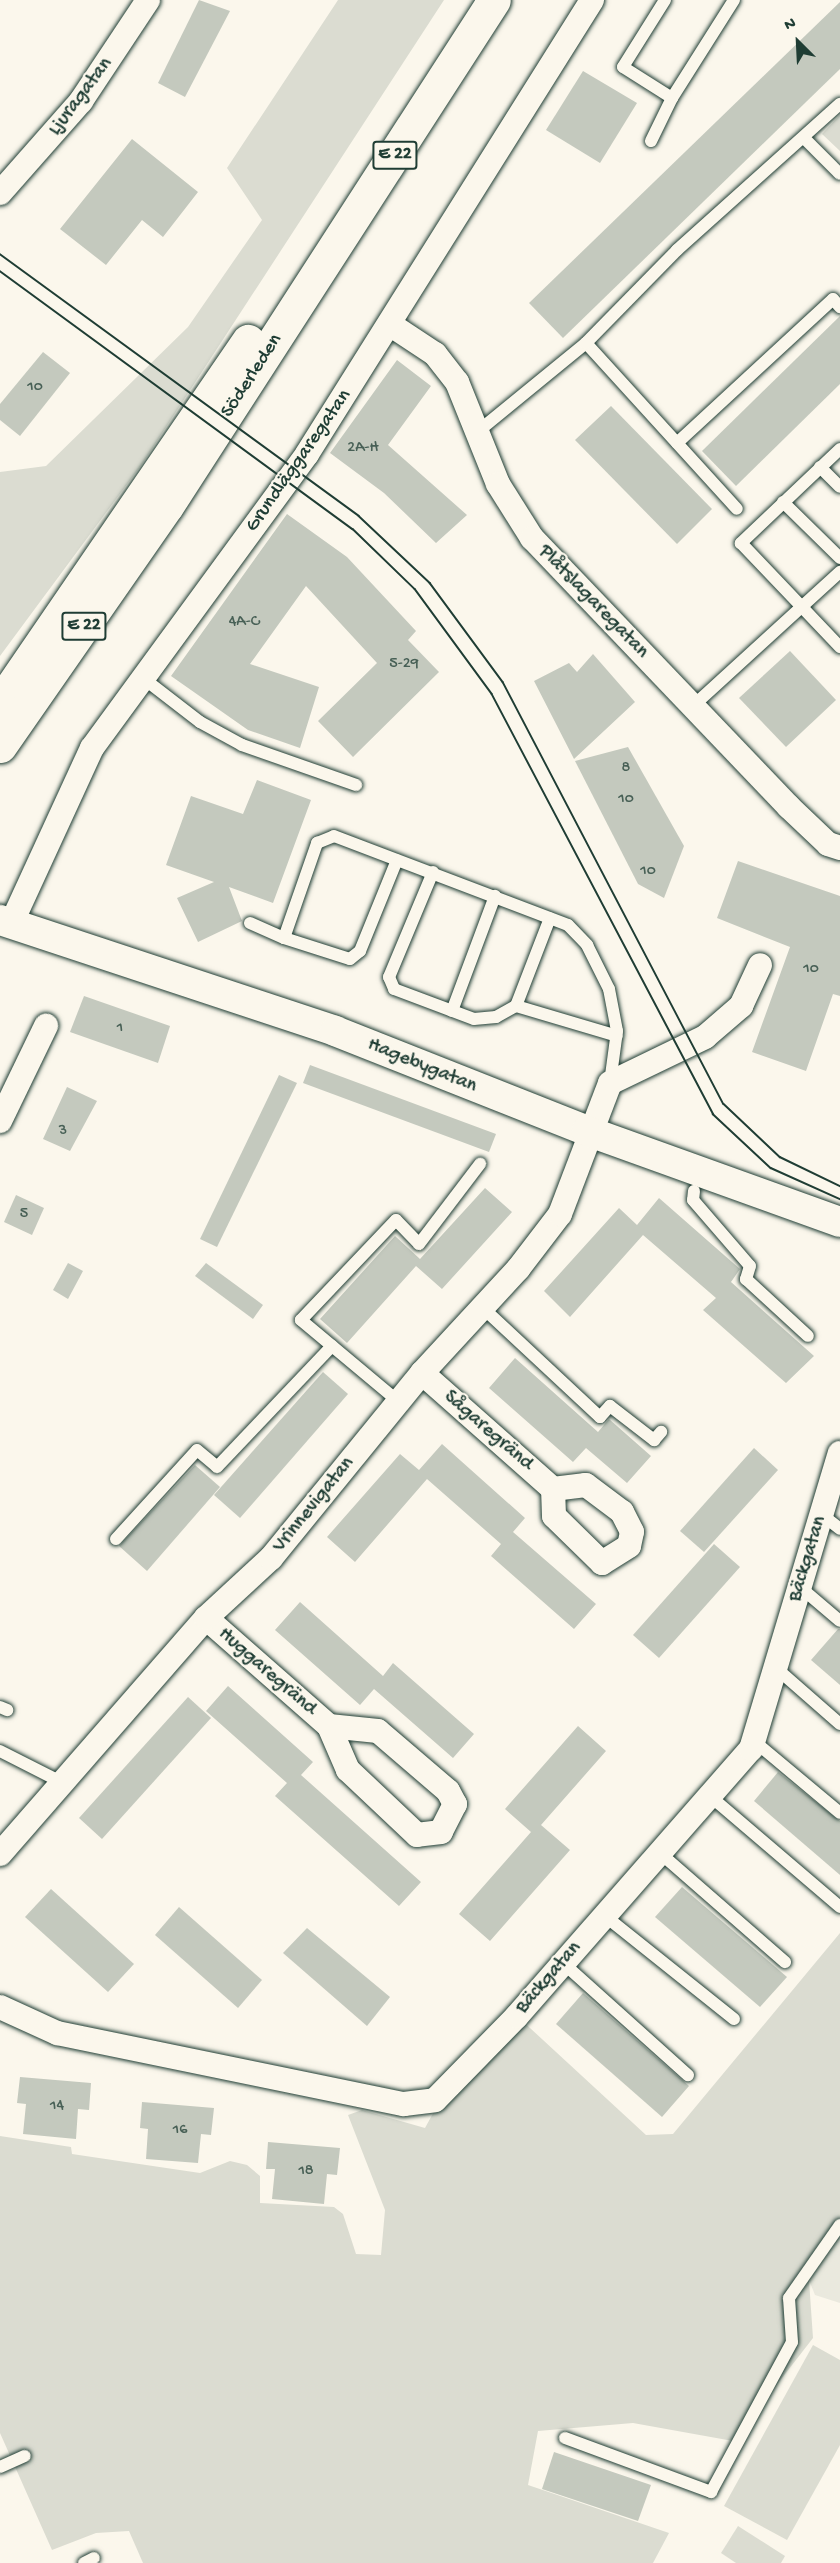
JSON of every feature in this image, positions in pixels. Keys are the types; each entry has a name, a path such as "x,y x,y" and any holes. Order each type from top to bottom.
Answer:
{"highway":[{"name":"Söderleden","path":"0,703 146,495 468,0"},
{"name":"Söderleden","path":"0,746 167,506 494,0"}],"street":[{"name":"Ljuragatan","path":"2,188 81,101 148,0"},
{"name":"Grundläggaregatan","path":"6,922 92,748 301,462 391,325 592,0"},
{"name":"Plåtslagaregatan","path":"391,325 435,354 457,382 476,432 510,508 532,538 788,806 828,844 840,849"},
{"name":"Hagebygatan","path":"6,922 335,1031 588,1131 840,1222"},
{"path":"610,1083 705,1037 741,1006 760,965"},
{"path":"0,1121 46,1026"},
{"name":"Vrinnevigatan","path":"0,1854 206,1618 271,1558 423,1373 483,1308 560,1214 586,1154 588,1131 610,1083"},
{"name":"Sågaregränd","path":"423,1373 554,1489"},
{"name":"Bäckgatan","path":"0,2007 57,2033 404,2104 435,2100 605,1916 710,1796 754,1741 840,1452"},
{"name":"Huggaregränd","path":"206,1618 329,1726 348,1770 417,1835 441,1832 455,1804 448,1791 378,1731 329,1726"}],"lane":[{"path":"665,0 623,67 672,98"},
{"path":"651,141 672,98 734,0"},
{"path":"476,432 586,343 677,250 805,139 840,104"},
{"path":"805,139 840,174"},
{"path":"677,443 832,299 840,307"},
{"path":"586,343 737,509"},
{"path":"840,449 741,543 840,647"},
{"path":"820,467 840,487"},
{"path":"783,501 840,558"},
{"path":"693,706 840,572"},
{"path":"143,678 200,722 242,745 357,785"},
{"path":"284,938 324,836 433,872 568,925 587,945 609,989 617,1036 610,1083"},
{"path":"250,923 284,938 350,959 360,951 397,860"},
{"path":"433,872 389,977 394,989 474,1019 496,1017 516,1006 550,918"},
{"path":"452,1011 495,896"},
{"path":"516,1006 617,1036"},
{"path":"399,1402 302,1320 396,1220 419,1244 480,1164"},
{"path":"694,1191 693,1200 750,1266 746,1279 808,1336"},
{"path":"483,1308 600,1417 610,1406 654,1440 660,1432"},
{"path":"116,1539 197,1450 218,1467 332,1346"},
{"path":"822,1514 840,1529"},
{"path":"800,1587 840,1621"},
{"path":"776,1668 840,1724"},
{"path":"754,1741 840,1813"},
{"path":"0,1751 63,1783"},
{"path":"710,1796 840,1906"},
{"path":"660,1853 785,1962"},
{"path":"605,1916 734,2019"},
{"path":"563,1963 688,2075"},
{"path":"565,2438 711,2492 792,2342 789,2298 840,2225"},
{"path":"0,2466 25,2456"}],"shaded area":[{"path":"338,0 444,0 142,464 0,656 0,472 46,466 188,327 262,220 227,168"},
{"path":"840,115 840,151 822,134"},
{"path":"840,1933 840,2236 809,2280 813,2338 733,2441 633,2423 538,2431 528,2485 669,2533 653,2563 143,2563 129,2531 96,2533 52,2550 0,2433 0,2136 71,2147 72,2154 200,2173 230,2161 247,2165 260,2176 260,2203 334,2207 343,2214 356,2254 381,2255 385,2210 348,2115 362,2110 425,2128 437,2106 517,2016 646,2135 673,2134"},
{"path":"840,2236 840,2303 815,2295 809,2280"},
{"path":"813,2345 840,2360 840,2445 787,2540 724,2506"},
{"path":"738,2526 785,2556 781,2563 736,2563 721,2553"}],"building":[{"path":"199,0 230,11 185,97 158,83"},
{"path":"840,2 840,69 563,338 529,303"},
{"path":"583,71 637,103 600,163 546,130"},
{"path":"132,139 198,192 163,237 142,220 106,265 60,229"},
{"path":"840,316 840,384 736,486 702,451"},
{"path":"43,352 70,373 20,436 0,420 0,404"},
{"path":"397,360 431,386 388,445 467,515 436,543 384,493 330,453"},
{"path":"611,406 712,509 677,544 575,440"},
{"path":"287,514 347,557 416,631 408,640 439,672 353,757 318,721 377,663 306,586 250,664 319,687 300,748 248,730 171,676"},
{"path":"790,651 836,700 786,747 739,698"},
{"path":"593,654 635,702 574,759 534,681 569,663 577,672"},
{"path":"628,747 684,846 664,898 638,884 575,761"},
{"path":"257,780 311,800 273,903 229,887 242,921 198,942 177,898 214,882 166,865 191,796 243,814"},
{"path":"738,861 840,896 840,996 833,994 806,1071 752,1052 790,947 717,918"},
{"path":"84,996 170,1026 158,1063 70,1032"},
{"path":"310,1065 496,1134 489,1152 303,1083"},
{"path":"279,1075 297,1083 217,1247 200,1239"},
{"path":"67,1087 97,1101 70,1151 43,1139"},
{"path":"485,1188 512,1212 442,1289 416,1266 347,1343 320,1319 395,1236 420,1259"},
{"path":"16,1195 44,1208 32,1235 4,1222"},
{"path":"659,1198 740,1269 731,1282 814,1356 786,1383 703,1310 716,1298 643,1235 570,1317 544,1291 619,1208 637,1225"},
{"path":"68,1263 83,1271 68,1299 53,1290"},
{"path":"206,1263 263,1305 253,1319 195,1276"},
{"path":"515,1358 598,1432 609,1419 651,1456 627,1483 586,1448 573,1462 489,1388"},
{"path":"323,1372 348,1394 240,1518 214,1495"},
{"path":"442,1444 525,1518 513,1532 596,1604 574,1629 491,1556 501,1544 427,1479 355,1562 327,1537 400,1454 419,1470"},
{"path":"754,1448 778,1470 704,1552 680,1531"},
{"path":"195,1465 220,1487 147,1571 119,1546"},
{"path":"714,1544 740,1567 659,1658 633,1635"},
{"path":"300,1602 383,1676 393,1663 474,1734 453,1758 374,1689 360,1705 275,1630"},
{"path":"840,1629 840,1685 811,1660"},
{"path":"228,1686 313,1762 301,1775 421,1882 399,1906 275,1796 287,1783 206,1711"},
{"path":"188,1697 211,1718 102,1839 79,1818"},
{"path":"578,1726 606,1751 541,1825 570,1850 490,1941 459,1914 531,1832 505,1809"},
{"path":"778,1772 840,1821 840,1875 754,1801"},
{"path":"682,1887 787,1977 760,2007 655,1917"},
{"path":"51,1889 134,1964 108,1992 25,1917"},
{"path":"179,1907 262,1980 238,2008 155,1935"},
{"path":"307,1928 390,1997 367,2026 283,1953"},
{"path":"583,1993 689,2086 662,2117 556,2024"},
{"path":"20,2077 91,2083 89,2110 78,2109 76,2139 23,2134 26,2104 17,2103"},
{"path":"142,2102 214,2108 211,2135 201,2134 198,2163 146,2159 148,2129 140,2128"},
{"path":"268,2142 340,2148 337,2175 327,2174 324,2204 272,2199 275,2169 266,2169"},
{"path":"554,2452 651,2485 638,2521 542,2489"}],"tram line":[{"path":"0,254 359,516 430,583 503,682 724,1104 780,1157 840,1186"},
{"path":"0,271 353,529 415,589 492,694 713,1114 771,1168 840,1199"}]}
